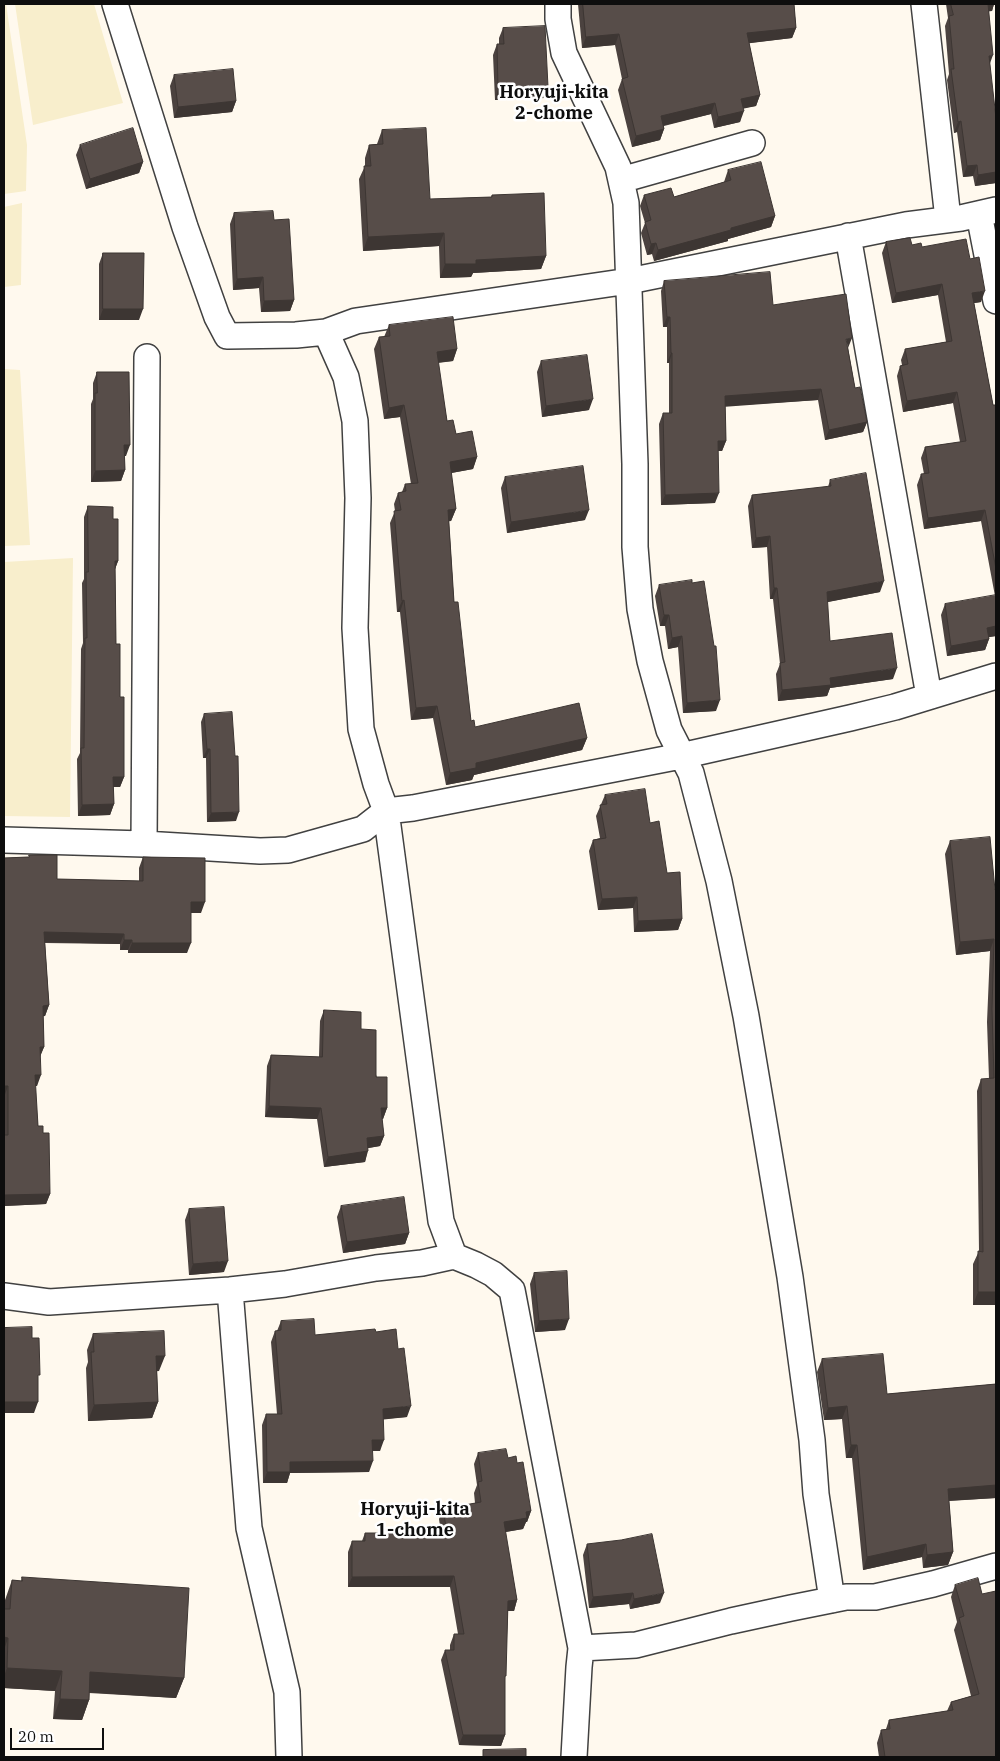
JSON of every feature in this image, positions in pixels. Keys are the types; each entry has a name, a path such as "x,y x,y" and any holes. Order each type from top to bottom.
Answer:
{"street":[{"path":"115,4 185,227 217,317 227,336 296,335 326,332 356,321 629,281 848,236 988,212 996,301"},
{"path":"558,4 558,19 564,53 618,167 626,203 636,464 635,547 640,609 650,661 669,730 691,773 714,863 746,1016 790,1277 812,1440 816,1494 832,1600"},
{"path":"924,4 948,220"},
{"path":"621,180 752,143"},
{"path":"848,236 929,696"},
{"path":"326,332 346,377 355,421 358,498 355,628 361,729 376,784 386,811 441,1221 454,1256"},
{"path":"144,844 147,357"},
{"path":"4,840 144,844 260,852 288,850 363,829 386,811 413,808 681,756 868,714 996,676"},
{"path":"4,1296 49,1302 230,1290 286,1284 376,1268 422,1263 454,1256 494,1274 512,1290 581,1648 574,1757"},
{"path":"230,1290 249,1528 286,1692 289,1757"},
{"path":"581,1648 636,1645 731,1621 846,1597 875,1597 933,1584 996,1566"}],"shaded area":[{"path":"4,4 6,4 27,145 26,191 4,194"},
{"path":"15,4 94,4 123,103 33,125"},
{"path":"22,203 21,285 4,287 4,207"},
{"path":"4,369 20,370 30,545 4,546"},
{"path":"73,558 70,817 4,816 4,562"}],"building":[{"path":"583,4 794,4 796,28 747,33 760,95 741,99 744,111 718,117 715,103 661,116 664,129 636,136 622,79 628,77 619,34 586,37"},
{"path":"951,4 988,4 993,55 989,56 996,118 996,172 978,175 977,165 967,166 961,121 958,122 951,69 954,69 949,16 953,15"},
{"path":"545,26 548,87 498,89 497,44 504,44 503,28"},
{"path":"233,69 236,101 178,107 174,75"},
{"path":"133,128 143,162 90,179 80,145"},
{"path":"426,128 430,199 544,193 546,256 476,260 476,264 445,264 444,233 368,237 364,166 371,166 369,145 383,144 382,130"},
{"path":"761,162 775,216 658,250 656,243 651,244 645,222 651,220 644,195 671,188 674,197 731,180 728,170"},
{"path":"273,211 274,220 289,219 294,300 264,301 263,277 237,279 234,213"},
{"path":"910,238 912,245 921,243 922,247 966,239 970,259 979,257 985,291 972,293 993,405 996,405 996,569 985,510 928,518 921,474 929,473 925,447 966,441 957,392 907,401 900,366 908,364 905,349 952,341 942,284 896,293 886,242"},
{"path":"103,253 144,253 143,309 103,309"},
{"path":"770,272 773,305 846,294 852,338 846,339 855,388 860,387 867,422 829,430 821,389 725,396 726,441 718,441 719,493 665,495 663,413 672,413 672,353 670,317 667,317 664,281"},
{"path":"453,317 457,349 437,352 447,421 453,420 456,434 472,431 477,457 450,462 456,509 448,510 454,602 458,602 471,721 474,720 475,727 579,703 587,738 476,763 476,768 450,773 437,706 416,708 404,600 402,601 394,511 401,510 398,493 406,491 405,484 418,483 404,405 389,408 379,337 390,336 389,325"},
{"path":"587,355 593,399 546,406 541,361"},
{"path":"97,372 129,372 130,445 124,445 125,470 95,471 95,393 97,393"},
{"path":"583,466 589,510 511,522 505,477"},
{"path":"866,473 884,581 827,592 830,641 892,633 897,668 830,678 831,685 782,690 780,663 785,662 777,588 774,588 770,536 756,538 752,495 831,486 830,480"},
{"path":"88,506 113,507 113,519 118,519 118,561 115,561 116,644 120,644 120,697 124,697 124,777 113,777 114,804 82,805 81,748 84,748"},
{"path":"692,580 692,583 704,581 714,646 716,646 720,700 687,703 682,636 672,638 669,615 664,615 659,585"},
{"path":"996,595 996,626 987,628 989,639 951,646 945,604"},
{"path":"232,712 235,756 238,756 239,812 211,813 210,749 207,749 204,714"},
{"path":"645,789 650,823 659,821 667,873 680,872 682,919 638,921 637,897 602,899 593,840 606,838 600,805 607,804 605,795"},
{"path":"990,837 996,890 996,1292 978,1292 978,1251 983,1252 981,1079 994,1078 992,1009 994,939 960,942 950,841"},
{"path":"29,855 57,855 57,879 143,881 143,857 205,858 205,902 191,902 191,943 132,943 132,940 124,940 124,934 44,932 49,1005 43,1006 44,1047 40,1047 41,1075 35,1075 38,1126 43,1126 43,1133 49,1133 50,1194 4,1195 4,1135 8,1135 8,1086 4,1086 4,858 29,857"},
{"path":"324,1010 361,1012 361,1029 376,1030 376,1077 387,1077 387,1108 381,1108 384,1136 367,1138 368,1151 328,1157 321,1108 269,1106 271,1055 322,1057"},
{"path":"404,1197 409,1233 347,1242 341,1206"},
{"path":"224,1207 228,1261 193,1264 189,1209"},
{"path":"567,1271 569,1319 539,1321 534,1273"},
{"path":"314,1319 315,1335 375,1329 376,1332 396,1329 398,1349 404,1348 411,1406 383,1409 384,1440 372,1440 373,1461 290,1462 290,1472 267,1472 266,1414 282,1414 275,1331 281,1330 281,1321"},
{"path":"32,1327 32,1338 39,1338 40,1375 38,1375 38,1402 4,1402 4,1328"},
{"path":"164,1331 165,1356 156,1356 158,1402 94,1405 91,1352 94,1352 93,1334"},
{"path":"883,1354 887,1394 996,1384 996,1485 948,1489 953,1552 927,1555 926,1544 867,1557 857,1445 851,1445 847,1406 828,1408 822,1359"},
{"path":"506,1449 508,1458 516,1456 517,1463 523,1462 531,1511 526,1512 527,1518 504,1522 517,1600 508,1601 505,1735 463,1735 445,1650 454,1650 454,1634 464,1634 454,1576 352,1577 352,1541 365,1541 365,1533 447,1533 443,1509 481,1502 478,1482 482,1481 478,1453"},
{"path":"652,1534 664,1593 634,1599 633,1593 593,1597 587,1544"},
{"path":"22,1577 189,1588 184,1678 90,1672 89,1700 60,1699 62,1671 7,1668 8,1638 4,1637 4,1609 10,1609 12,1580 22,1581"},
{"path":"978,1578 982,1594 996,1591 996,1757 885,1757 881,1730 890,1729 889,1720 953,1710 951,1702 979,1694 959,1618 964,1616 955,1585"},
{"path":"526,1749 526,1757 483,1757 483,1750"}],"district":[{"name":"Horyuji-kita 2-chome","path":"554,104"},
{"name":"Horyuji-kita 1-chome","path":"415,1520"}]}
